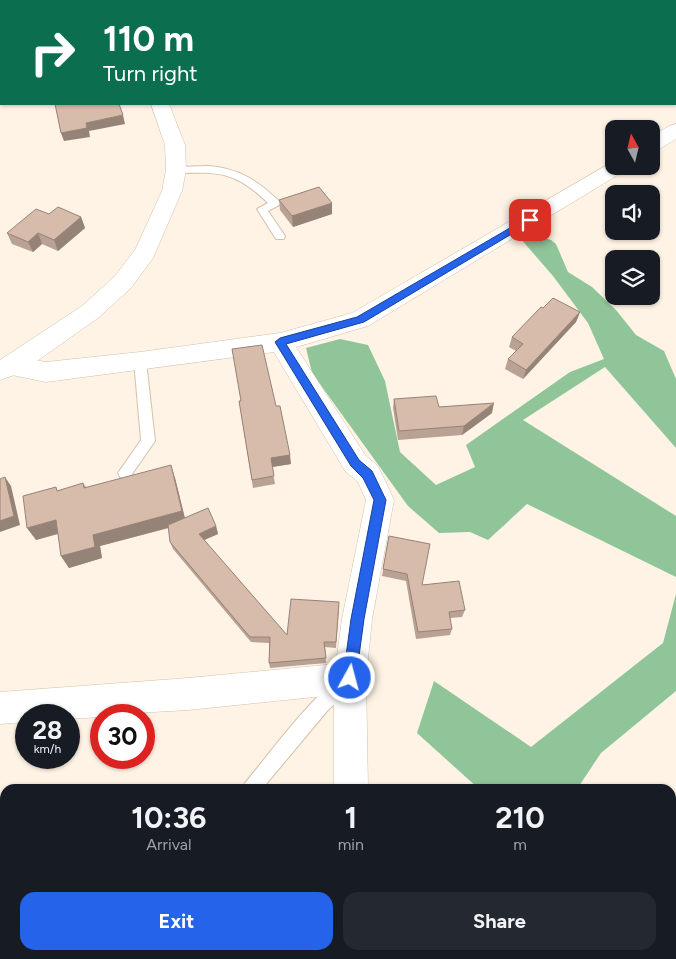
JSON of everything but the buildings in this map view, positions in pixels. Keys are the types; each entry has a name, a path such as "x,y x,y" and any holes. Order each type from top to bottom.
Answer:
{"main road":[{"path":"5,368 90,312 123,282 146,253 172,191 176,170 175,145 160,105"},
{"path":"660,140 676,130"},
{"path":"5,368 46,372 140,361 280,342 360,320 605,174"},
{"path":"280,342 355,463 368,474 380,500 357,619 350,678 350,784"},
{"path":"0,708 188,694 350,678"}],"lane":[{"path":"176,170 214,168 236,173 256,185 276,204 262,209 280,236"},
{"path":"125,473 148,441 140,361"},
{"path":"255,784 322,704 350,678"}],"green space":[{"path":"529,233 551,240 556,244 568,272 592,287 605,299 605,305 611,305 616,310 636,335 664,351 676,379 676,448 605,367 523,420 676,516 676,577 527,504 488,540 470,532 439,533 408,506 312,373 306,348 340,339 368,345 385,381 400,452 436,485 475,467 466,445 570,372 604,359 588,323 553,276 520,238"},
{"path":"676,594 676,691 601,753 580,784 473,784 417,733 434,681 531,747 663,643"}],"route":[{"path":"350,678 357,619 380,500 368,474 355,463 280,342 360,320 530,220"}]}
